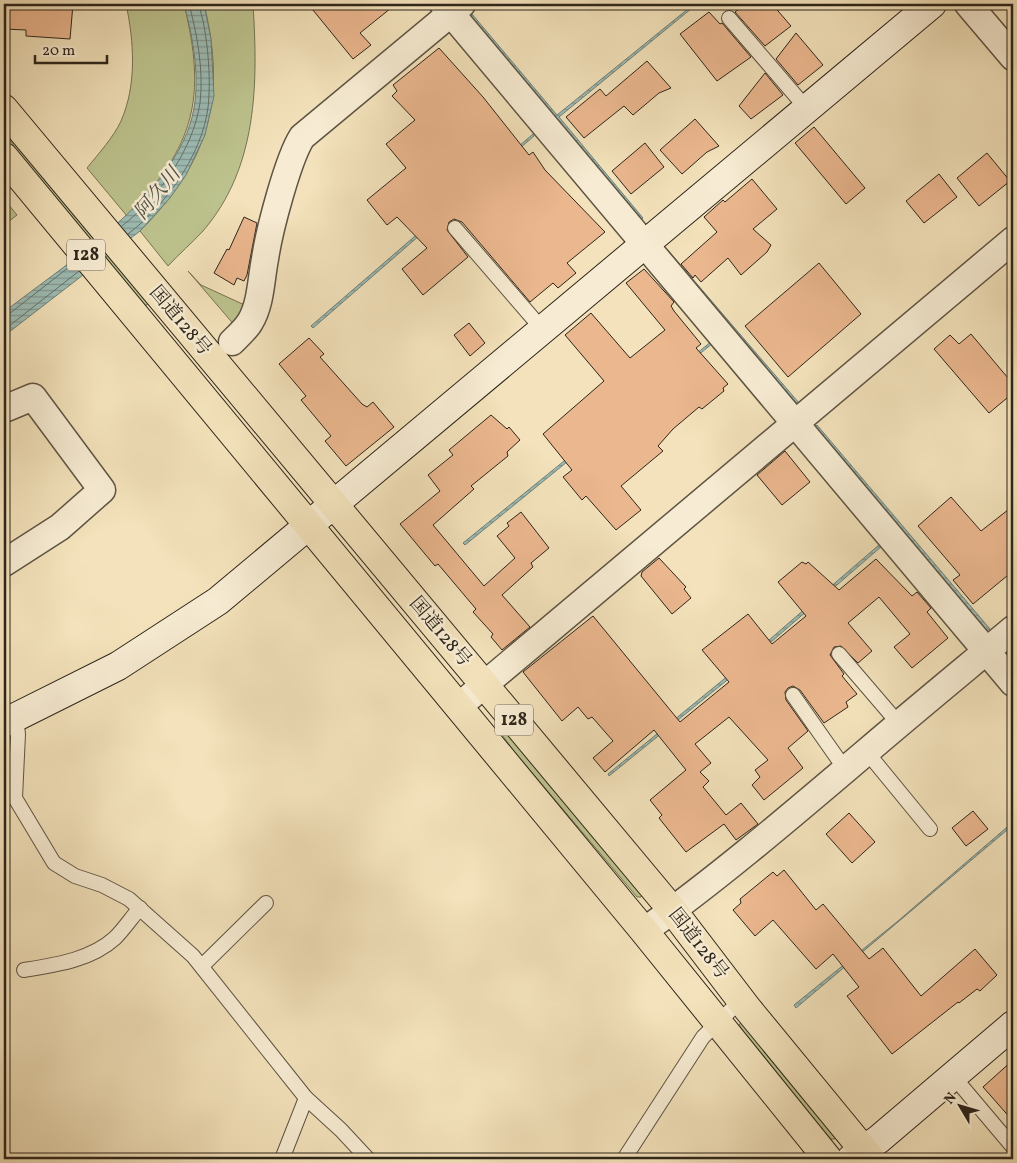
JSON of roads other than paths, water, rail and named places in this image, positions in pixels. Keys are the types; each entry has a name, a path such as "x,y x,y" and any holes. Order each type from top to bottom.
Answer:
{"highway":[{"name":"国道128号","path":"4,109 673,911 862,1156"},
{"name":"国道128号","path":"4,157 459,706 828,1159"}],"street":[{"path":"10,721 118,666 218,601 334,506 932,4"},
{"path":"968,4 1013,58"},
{"path":"232,342 250,323 258,301 265,256 296,147 310,129 370,82 452,7 644,244 1013,682"},
{"path":"459,706 1013,240"},
{"path":"4,409 34,398 102,490 60,527 4,563"},
{"path":"644,931 673,911 1013,629"},
{"path":"862,1156 1013,1024"}],"lane":[{"path":"729,18 807,109"},
{"path":"455,228 543,330"},
{"path":"839,654 899,724"},
{"path":"793,695 845,769"},
{"path":"10,721 18,734 15,798 54,863 75,876 102,885 140,908 203,965 254,1034 306,1098 341,1130 368,1159"},
{"path":"866,751 930,829"},
{"path":"203,965 266,903"},
{"path":"24,970 66,963 105,945 115,938 140,908"},
{"path":"624,1159 704,1037 716,1022 741,1000"},
{"path":"953,1076 1013,1147"},
{"path":"282,1159 306,1098"}],"water":[{"name":"阿久川","path":"184,4 204,4 211,39 214,96 205,135 186,175 170,198 140,231 4,336 4,312 60,270 120,221 147,193 170,164 187,134 195,101 196,77 190,27"},
{"path":"694,4 697,4 559,117 643,218 640,220 470,16 472,14 557,115"},
{"path":"533,134 534,136 313,328 311,326"},
{"path":"667,249 799,403 797,404 666,251"},
{"path":"712,341 713,343 465,545 463,543"},
{"path":"817,425 990,629 986,631 815,427"},
{"path":"880,544 882,546 726,681 609,776 608,774 724,679"},
{"path":"1013,822 1013,825 796,1008 794,1005 898,921"}],"railway":[{"path":"1004,4 1013,14"}]}
